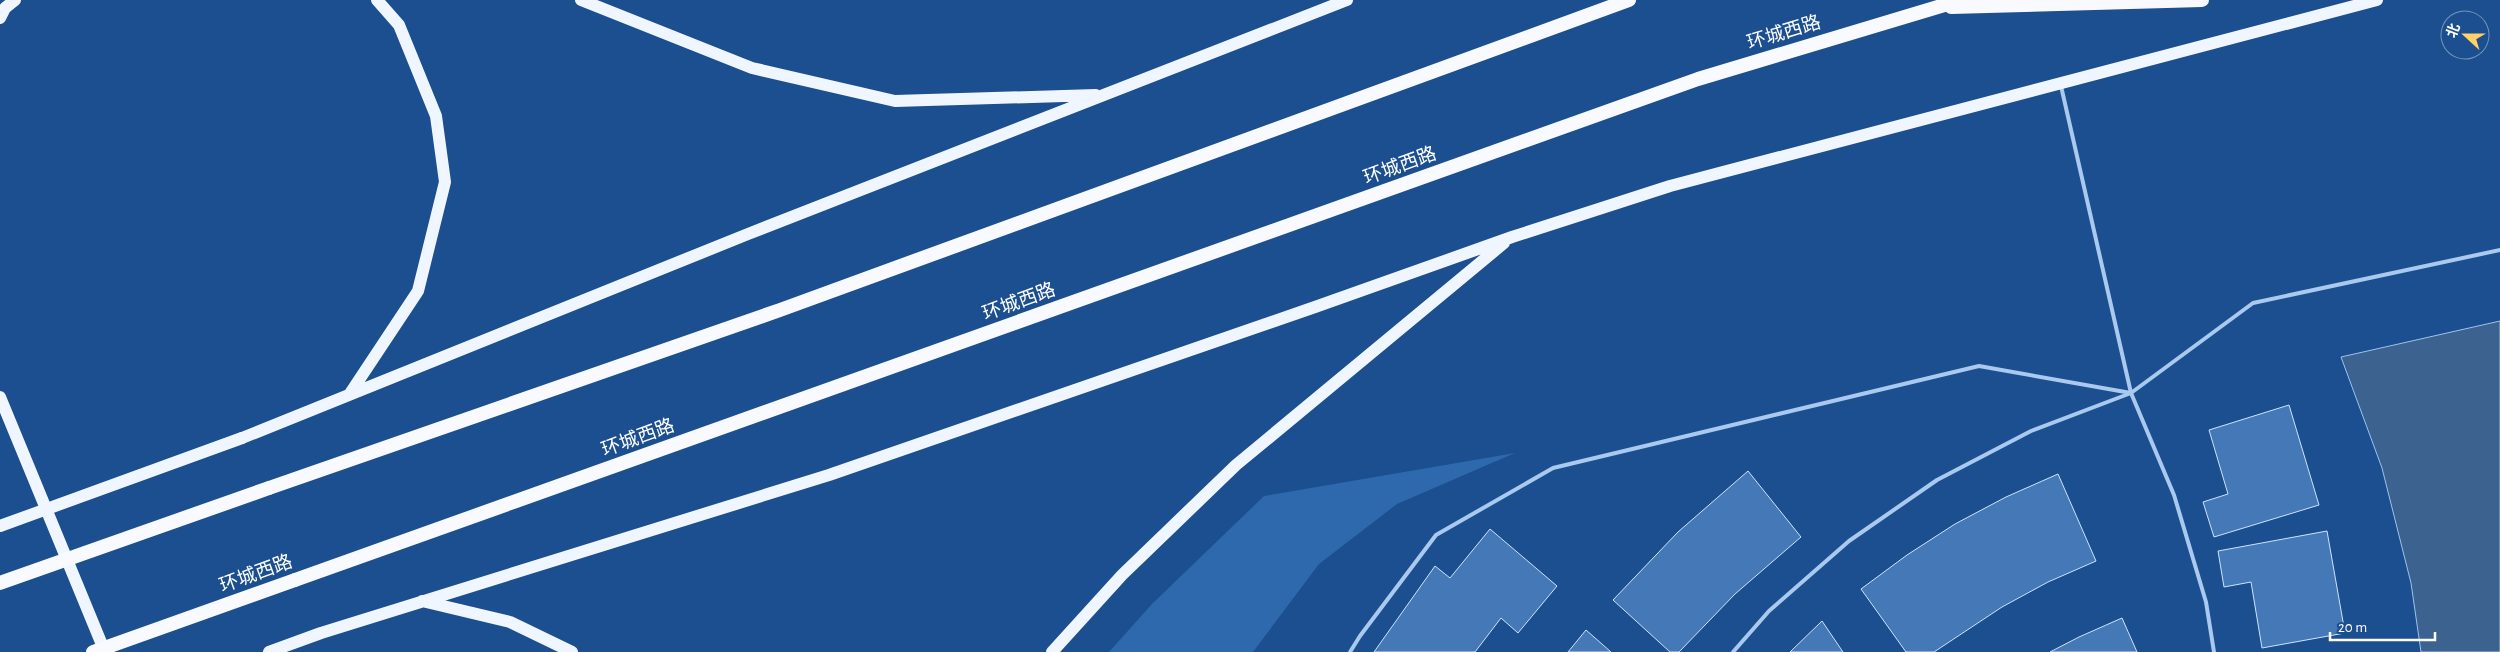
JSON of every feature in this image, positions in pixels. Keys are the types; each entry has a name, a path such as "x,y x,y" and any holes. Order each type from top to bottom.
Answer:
{"highway":[{"path":"0,583 780,310 1629,0"},
{"name":"环城西路","path":"93,652 1698,79 1961,0"},
{"path":"1933,7 2202,0"}],"main road":[{"path":"0,18 5,8 14,0"},
{"path":"349,395 418,291 445,182 436,116 399,25 377,0"},
{"path":"581,0 752,68 895,100 1106,95"},
{"path":"0,526 242,438 738,238 1106,95 1201,55 1347,0"},
{"path":"269,652 321,633 422,601 829,475 1512,237 1670,186 2377,0"},
{"path":"1052,652 1122,575 1236,465 1512,237"},
{"path":"0,397 105,652"},
{"path":"422,601 510,622 572,652"}],"lane":[{"path":"2061,84 2131,393 2174,495 2206,602 2214,652"},
{"path":"1733,652 1769,612 1849,541 1936,480 2031,431 2131,393 2253,303 2500,250"},
{"path":"1350,652 1436,535 1553,468 1979,366 2131,393"}],"shaded area":[{"path":"2500,321 2500,652 2421,652 2411,583 2382,468 2341,357"},
{"path":"1515,453 1397,504 1319,564 1253,652 1109,652 1152,604 1264,496"}],"building":[{"path":"2289,405 2319,505 2214,537 2203,502 2228,494 2209,430"},
{"path":"1748,471 1801,537 1735,594 1679,652 1670,652 1613,600 1678,532"},
{"path":"2058,474 2096,561 2048,582 2002,607 1934,652 1906,652 1861,589 1907,555 1955,524 2006,497"},
{"path":"1490,529 1557,586 1518,633 1501,618 1475,652 1374,652 1435,566 1450,578"},
{"path":"2327,531 2345,633 2262,648 2251,582 2224,587 2218,551"},
{"path":"2122,618 2137,652 2050,652 2079,637"},
{"path":"1822,621 1843,652 1790,652"},
{"path":"1586,630 1611,652 1568,652"}]}
